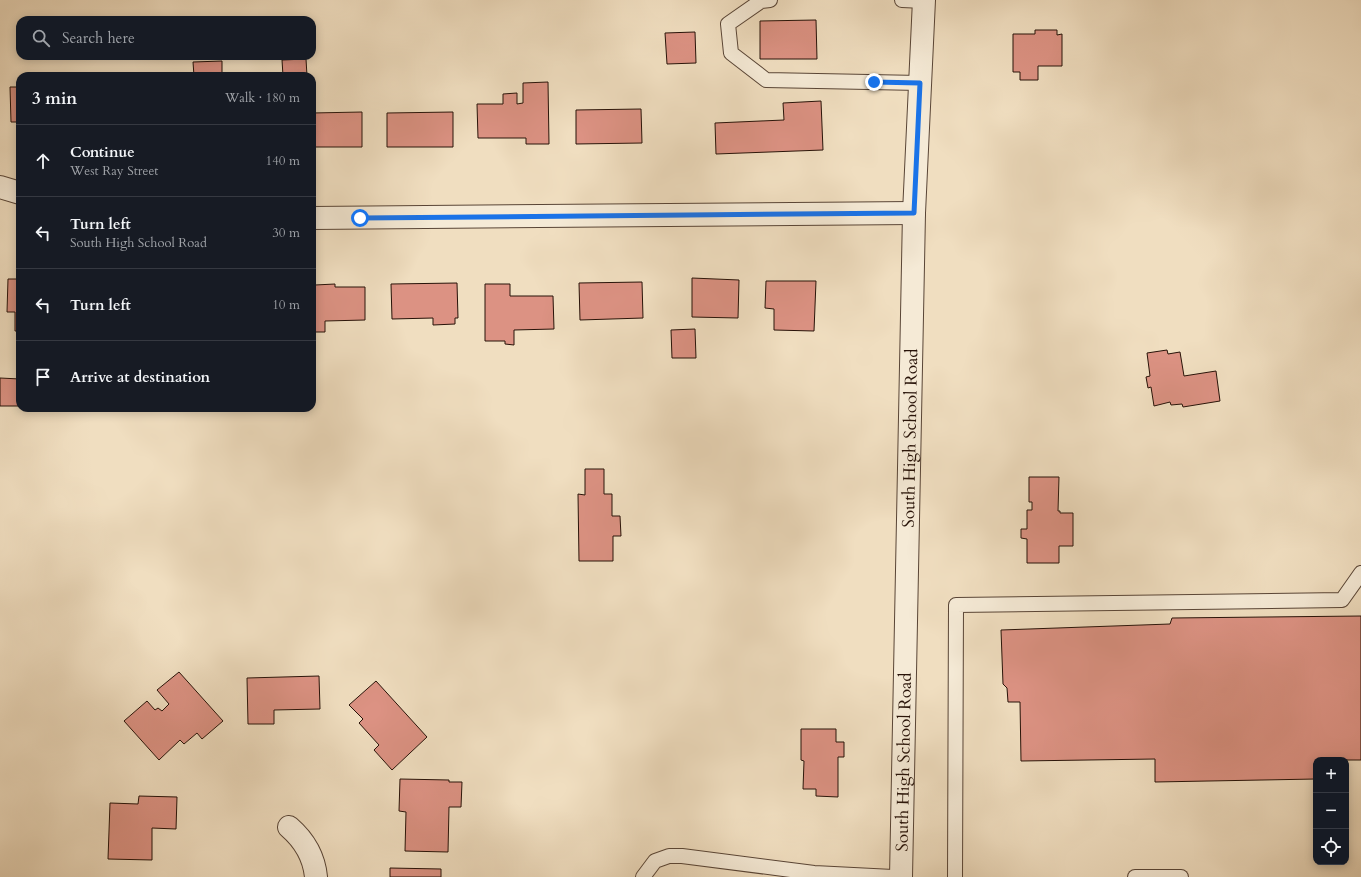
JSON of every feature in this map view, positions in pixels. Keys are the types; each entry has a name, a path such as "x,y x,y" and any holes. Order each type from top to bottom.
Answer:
{"street":[{"name":"South High School Road","path":"901,877 914,213 924,0"},
{"path":"0,187 16,192"},
{"path":"316,218 914,213"},
{"path":"289,827 298,834 311,854 315,865 316,877"}],"lane":[{"path":"770,0 762,1 728,24 731,53 766,80 920,83"},
{"path":"902,0 924,0"},
{"path":"955,877 956,605 1342,600 1361,573"},
{"path":"643,877 655,861 669,856 682,856 814,873 893,877"},
{"path":"1135,877 1180,877"}],"building":[{"path":"816,20 817,59 760,59 760,21"},
{"path":"1035,30 1057,30 1057,35 1062,34 1062,66 1038,66 1038,80 1020,80 1020,72 1013,72 1013,34 1035,34"},
{"path":"695,32 696,63 667,64 665,33"},
{"path":"282,60 306,60 307,72 283,72"},
{"path":"222,61 222,72 194,72 193,62"},
{"path":"548,82 549,144 526,144 526,138 478,138 477,104 503,104 503,94 517,93 517,104 523,103 523,83"},
{"path":"10,87 16,87 16,122 11,122"},
{"path":"821,101 823,150 716,154 715,123 784,120 783,103"},
{"path":"641,109 642,143 576,144 576,110"},
{"path":"362,112 362,147 316,147 316,113"},
{"path":"453,112 453,147 387,147 387,113"},
{"path":"692,278 739,280 738,318 692,317"},
{"path":"8,279 16,279 16,331 15,312 7,312"},
{"path":"766,281 816,281 814,331 774,330 774,309 765,308"},
{"path":"642,282 643,318 580,320 579,283"},
{"path":"457,283 458,318 455,318 455,324 433,325 433,318 392,319 391,284"},
{"path":"335,284 335,287 365,287 365,320 325,321 325,332 316,332 316,285"},
{"path":"485,284 510,284 510,296 553,296 554,329 514,330 514,345 505,344 505,341 485,341"},
{"path":"695,329 696,358 672,358 671,330"},
{"path":"1167,350 1168,354 1180,352 1184,376 1216,371 1220,401 1183,407 1182,404 1171,405 1170,402 1154,406 1151,387 1148,388 1146,377 1150,376 1147,353"},
{"path":"0,378 16,379 16,406 0,406"},
{"path":"585,469 604,469 604,494 612,494 612,516 620,516 621,536 613,536 613,561 579,561 578,494 585,495"},
{"path":"1029,477 1059,477 1058,511 1060,511 1060,513 1073,513 1073,546 1059,546 1059,563 1027,563 1027,539 1021,538 1021,529 1027,529 1027,510 1032,510 1032,502 1029,502"},
{"path":"1361,616 1361,760 1349,760 1349,757 1313,757 1313,779 1155,782 1155,759 1021,761 1020,702 1008,702 1007,688 1003,684 1001,630 1170,624 1172,618"},
{"path":"179,672 223,721 202,739 197,733 184,744 180,740 159,760 124,721 147,701 155,710 158,708 162,711 169,704 157,690"},
{"path":"319,676 320,709 274,710 274,724 248,724 247,678"},
{"path":"376,681 427,737 392,770 374,750 379,745 359,723 363,719 349,705"},
{"path":"801,729 836,729 836,742 844,742 844,757 838,757 838,797 816,796 816,789 803,789 804,761 801,760"},
{"path":"400,779 449,780 449,782 462,782 461,807 449,807 448,852 405,851 406,812 399,811"},
{"path":"139,796 177,797 176,829 152,828 152,860 108,859 110,803 138,804"},
{"path":"390,868 441,869 441,877 390,877"}],"route":[{"path":"360,218 914,213 920,83 874,82"}]}
